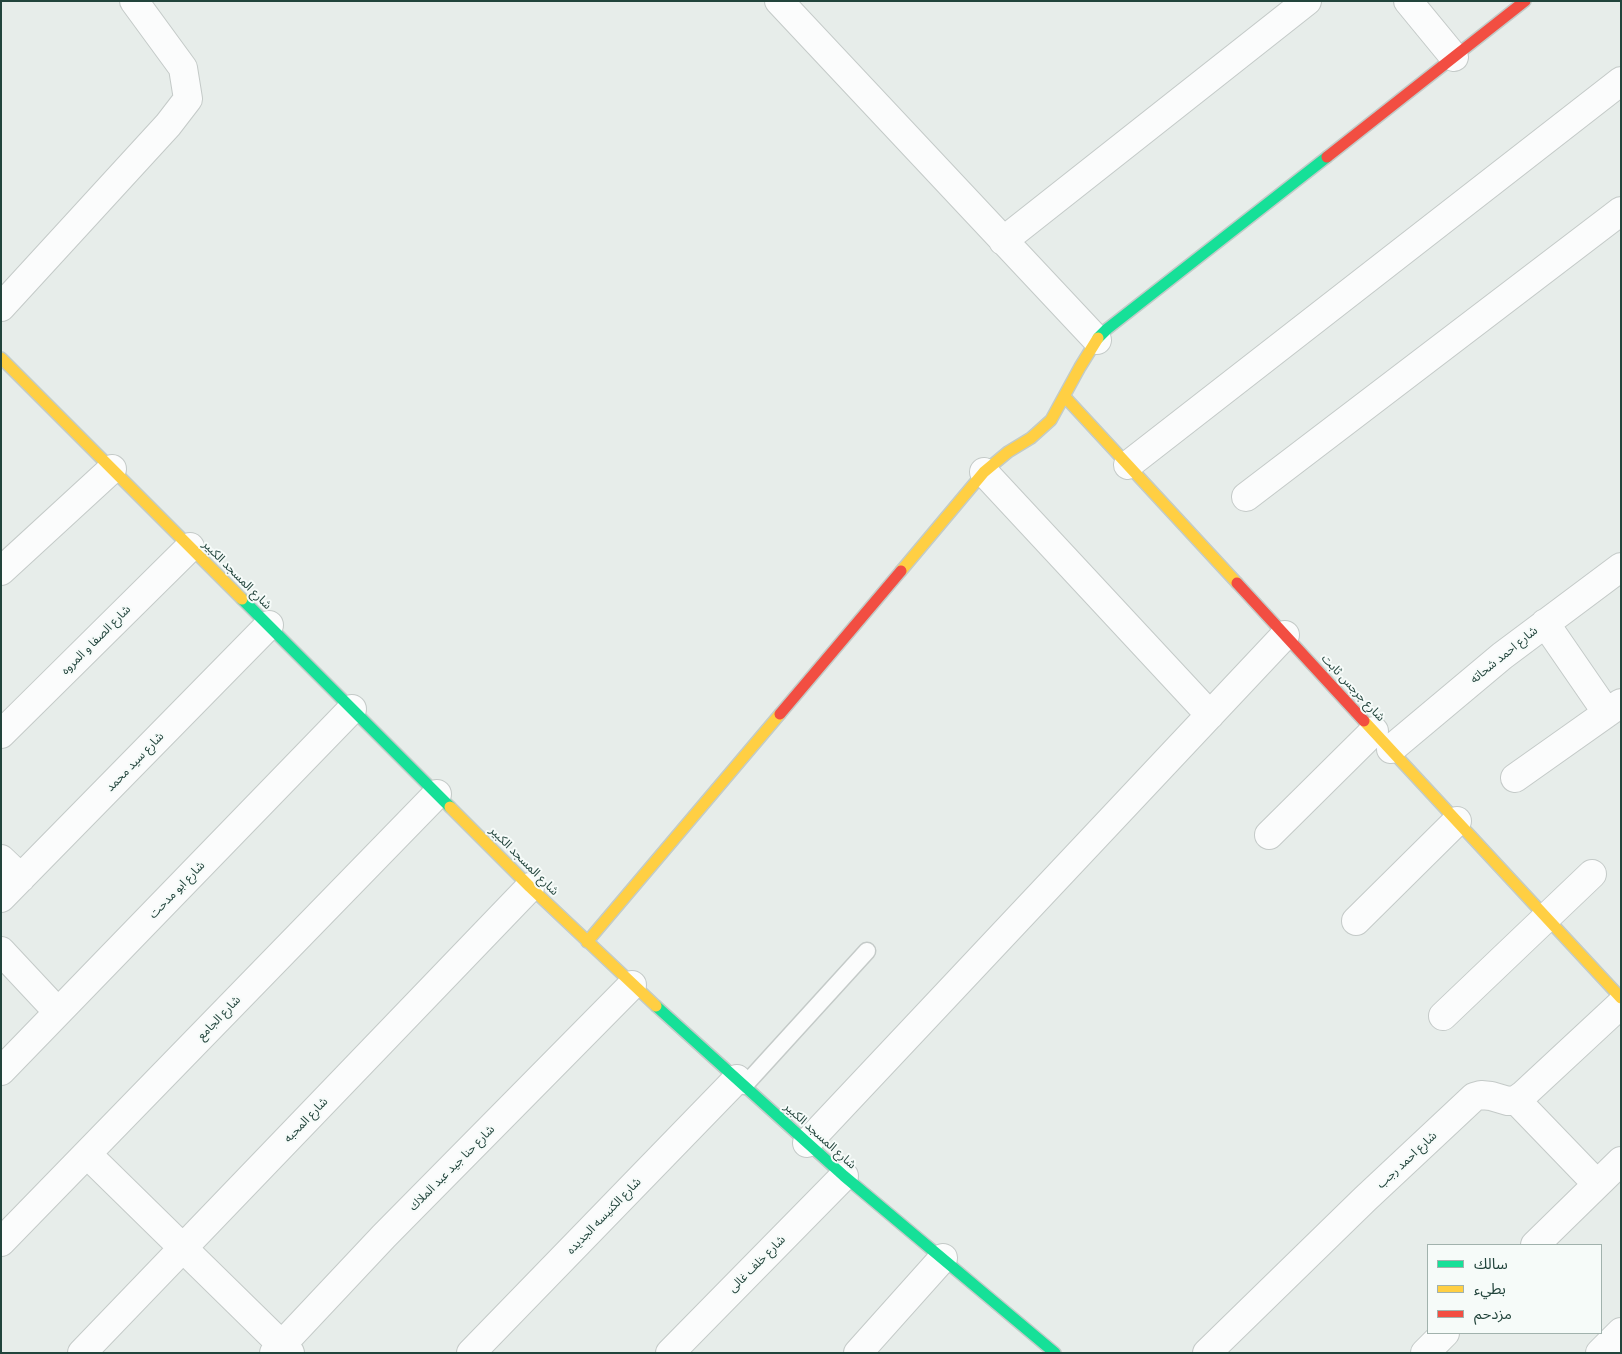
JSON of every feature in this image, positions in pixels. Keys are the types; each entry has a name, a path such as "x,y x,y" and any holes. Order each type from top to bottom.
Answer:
{"street":[{"path":"1,307 168,125 188,99 183,68 134,1"},
{"path":"779,1 1097,340"},
{"path":"1003,241 1307,1"},
{"path":"1408,1 1454,57"},
{"path":"588,942 984,472 1008,452 1031,438 1051,420 1097,340 1120,318 1525,1"},
{"path":"1128,465 1621,81"},
{"path":"1246,497 1621,211"},
{"name":"شارع المسجد الكبير","path":"1,358 530,887 632,985 844,1176 943,1258 1047,1350"},
{"name":"شارع جرجس ثابت","path":"1065,397 1621,998"},
{"path":"1,571 112,469"},
{"path":"984,472 1210,715"},
{"name":"شارع الصفا و المروه","path":"1,734 190,547"},
{"name":"شارع احمد شحاته","path":"1269,835 1382,740 1495,661 1621,567"},
{"path":"1515,778 1614,708 1545,622"},
{"name":"شارع سيد محمد","path":"1,898 269,625"},
{"path":"807,1143 1285,635"},
{"name":"شارع ابو مدحت","path":"1,1071 352,709"},
{"name":"شارع الجامع","path":"1,1242 437,794"},
{"path":"1356,921 1457,821"},
{"path":"1,859 21,878"},
{"path":"1443,1016 1592,874"},
{"name":"شارع المحبه","path":"82,1353 530,887"},
{"path":"1,951 58,1012"},
{"name":"شارع حنا جيد عبد الملاك","path":"282,1350 384,1236 632,985"},
{"path":"1598,1184 1516,1100 1621,1004"},
{"name":"شارع الكنيسه الجديده","path":"471,1353 740,1083"},
{"name":"شارع احمد رجب","path":"1207,1353 1365,1199 1474,1098 1481,1095 1508,1101 1516,1100"},
{"path":"87,1154 183,1248 282,1350"},
{"path":"1536,1244 1621,1162"},
{"name":"شارع خلف غالى","path":"670,1353 844,1176"},
{"path":"858,1353 943,1258"},
{"path":"1600,1353 1621,1332"},
{"path":"1425,1353 1444,1334"}],"lane":[{"path":"740,1083 867,951"}],"traffic: fast":[{"path":"1098,338 1327,157"},
{"path":"242,599 450,807"},
{"path":"656,1006 844,1176 1055,1353"}],"traffic: slow":[{"path":"901,571 984,472 1008,452 1031,438 1051,420 1098,338"},
{"path":"1,358 242,599"},
{"path":"1065,397 1237,583"},
{"path":"587,942 780,714"},
{"path":"1364,721 1621,998"},
{"path":"450,807 530,887 656,1006"}],"traffic: jam":[{"path":"1327,157 1525,1"},
{"path":"780,714 901,571"},
{"path":"1237,583 1364,721"}]}
